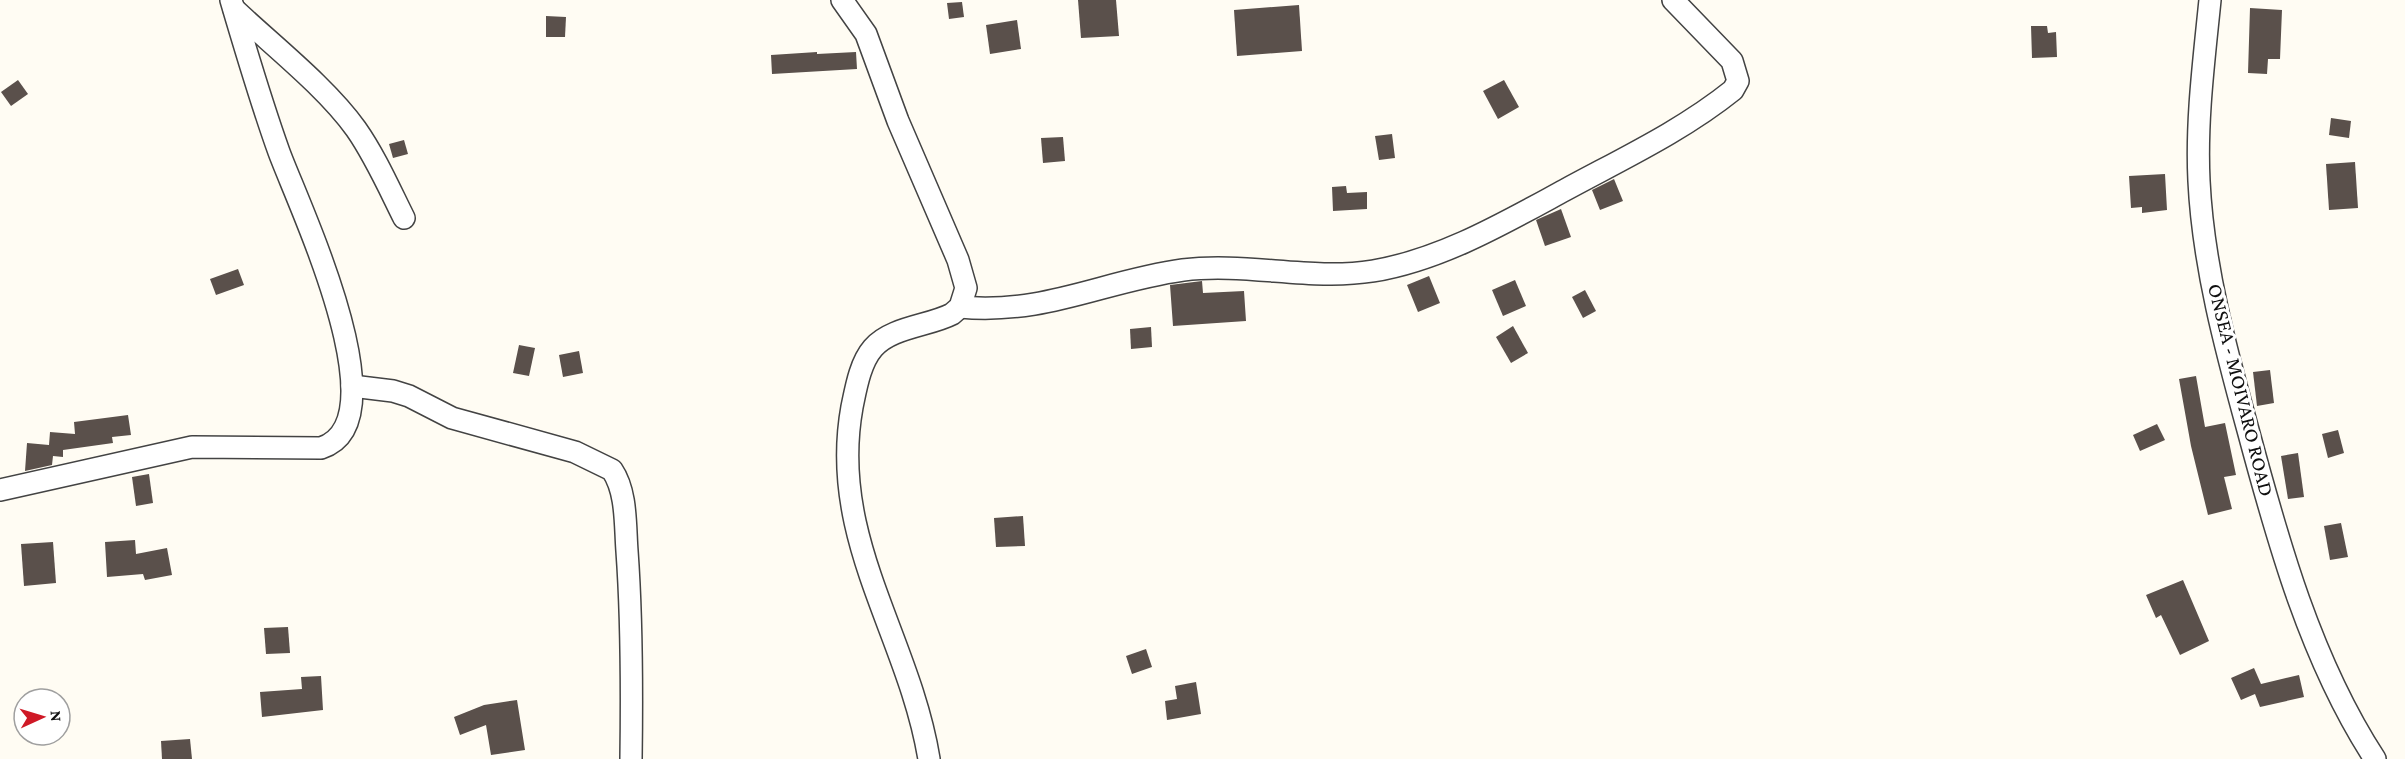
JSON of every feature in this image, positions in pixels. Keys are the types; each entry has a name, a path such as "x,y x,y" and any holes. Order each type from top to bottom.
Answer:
{"street":[{"path":"842,0 866,34 898,121 958,260 966,288 960,307"},
{"path":"929,759 917,709 867,571 856,530 847,458 849,426 862,369 873,348 891,336 943,318 960,307 988,309 1038,305 1184,270 1243,268 1341,274 1374,271 1404,264 1467,240 1612,165 1665,135 1733,90 1738,81 1732,61 1673,0"},
{"name":"ONSEA - MOIVARO ROAD","path":"2210,0 2198,144 2199,183 2210,267 2222,326 2256,461 2310,628 2333,686 2375,759"},
{"path":"232,4 329,98 354,127 404,218"},
{"path":"0,490 192,447 321,448 332,444 346,428 352,386 340,314 330,280 278,149 232,4"},
{"path":"352,386 401,394 453,418 575,452 612,470 621,490 630,589 631,759"}],"building":[{"path":"1078,0 1116,0 1119,36 1081,38"},
{"path":"962,2 964,17 949,19 947,3"},
{"path":"1299,5 1302,51 1237,56 1234,10"},
{"path":"2250,8 2282,10 2280,59 2268,59 2267,74 2248,73"},
{"path":"546,16 566,17 565,37 546,37"},
{"path":"1017,20 1021,49 990,54 986,25"},
{"path":"2031,26 2047,26 2048,33 2056,32 2057,57 2032,58"},
{"path":"817,52 817,54 856,52 857,69 772,74 771,55"},
{"path":"18,80 28,94 11,106 1,92"},
{"path":"1504,80 1519,107 1498,119 1483,91"},
{"path":"2331,118 2351,121 2349,138 2329,135"},
{"path":"1392,134 1395,158 1379,160 1375,136"},
{"path":"1063,137 1065,161 1043,163 1041,138"},
{"path":"404,140 408,154 393,158 389,144"},
{"path":"2355,162 2358,208 2329,210 2326,164"},
{"path":"2165,174 2167,210 2142,213 2142,207 2131,208 2129,176"},
{"path":"1614,179 1623,201 1600,210 1592,190"},
{"path":"1346,186 1347,193 1367,192 1367,209 1333,211 1332,187"},
{"path":"1561,209 1571,237 1545,246 1536,220"},
{"path":"238,269 244,285 216,295 210,279"},
{"path":"1429,276 1440,303 1418,312 1407,285"},
{"path":"1515,280 1526,306 1503,316 1492,290"},
{"path":"1202,281 1203,293 1244,291 1246,321 1173,326 1170,285"},
{"path":"1585,290 1596,311 1583,318 1572,297"},
{"path":"1513,326 1528,353 1511,363 1496,337"},
{"path":"1151,327 1152,347 1131,349 1130,329"},
{"path":"519,345 535,348 529,376 513,373"},
{"path":"579,351 583,373 563,377 559,355"},
{"path":"2270,370 2274,403 2257,406 2253,372"},
{"path":"2196,376 2205,427 2225,423 2236,475 2224,477 2232,509 2208,515 2191,446 2179,379"},
{"path":"128,415 131,435 112,437 113,443 63,450 63,457 53,456 52,465 25,471 27,443 49,445 50,432 75,434 74,422"},
{"path":"2157,424 2165,440 2140,451 2133,435"},
{"path":"2338,430 2344,453 2328,458 2322,434"},
{"path":"2298,453 2304,497 2288,499 2281,456"},
{"path":"149,474 153,503 136,506 132,477"},
{"path":"1023,516 1025,546 996,547 994,518"},
{"path":"2341,523 2348,557 2330,560 2324,526"},
{"path":"135,540 136,554 167,548 172,575 145,580 143,574 107,577 105,542"},
{"path":"53,542 56,583 24,586 21,544"},
{"path":"2183,580 2209,641 2180,655 2161,615 2156,618 2146,595"},
{"path":"288,627 290,653 266,654 264,628"},
{"path":"1146,649 1152,667 1132,674 1126,656"},
{"path":"2254,668 2261,684 2299,675 2304,697 2260,707 2255,694 2241,700 2231,678"},
{"path":"321,676 323,710 262,717 260,692 302,689 301,677"},
{"path":"1196,682 1201,714 1167,720 1165,701 1177,699 1175,686"},
{"path":"517,700 525,750 491,755 486,725 460,735 454,717 484,705"},
{"path":"190,739 192,759 162,759 161,741"}]}
